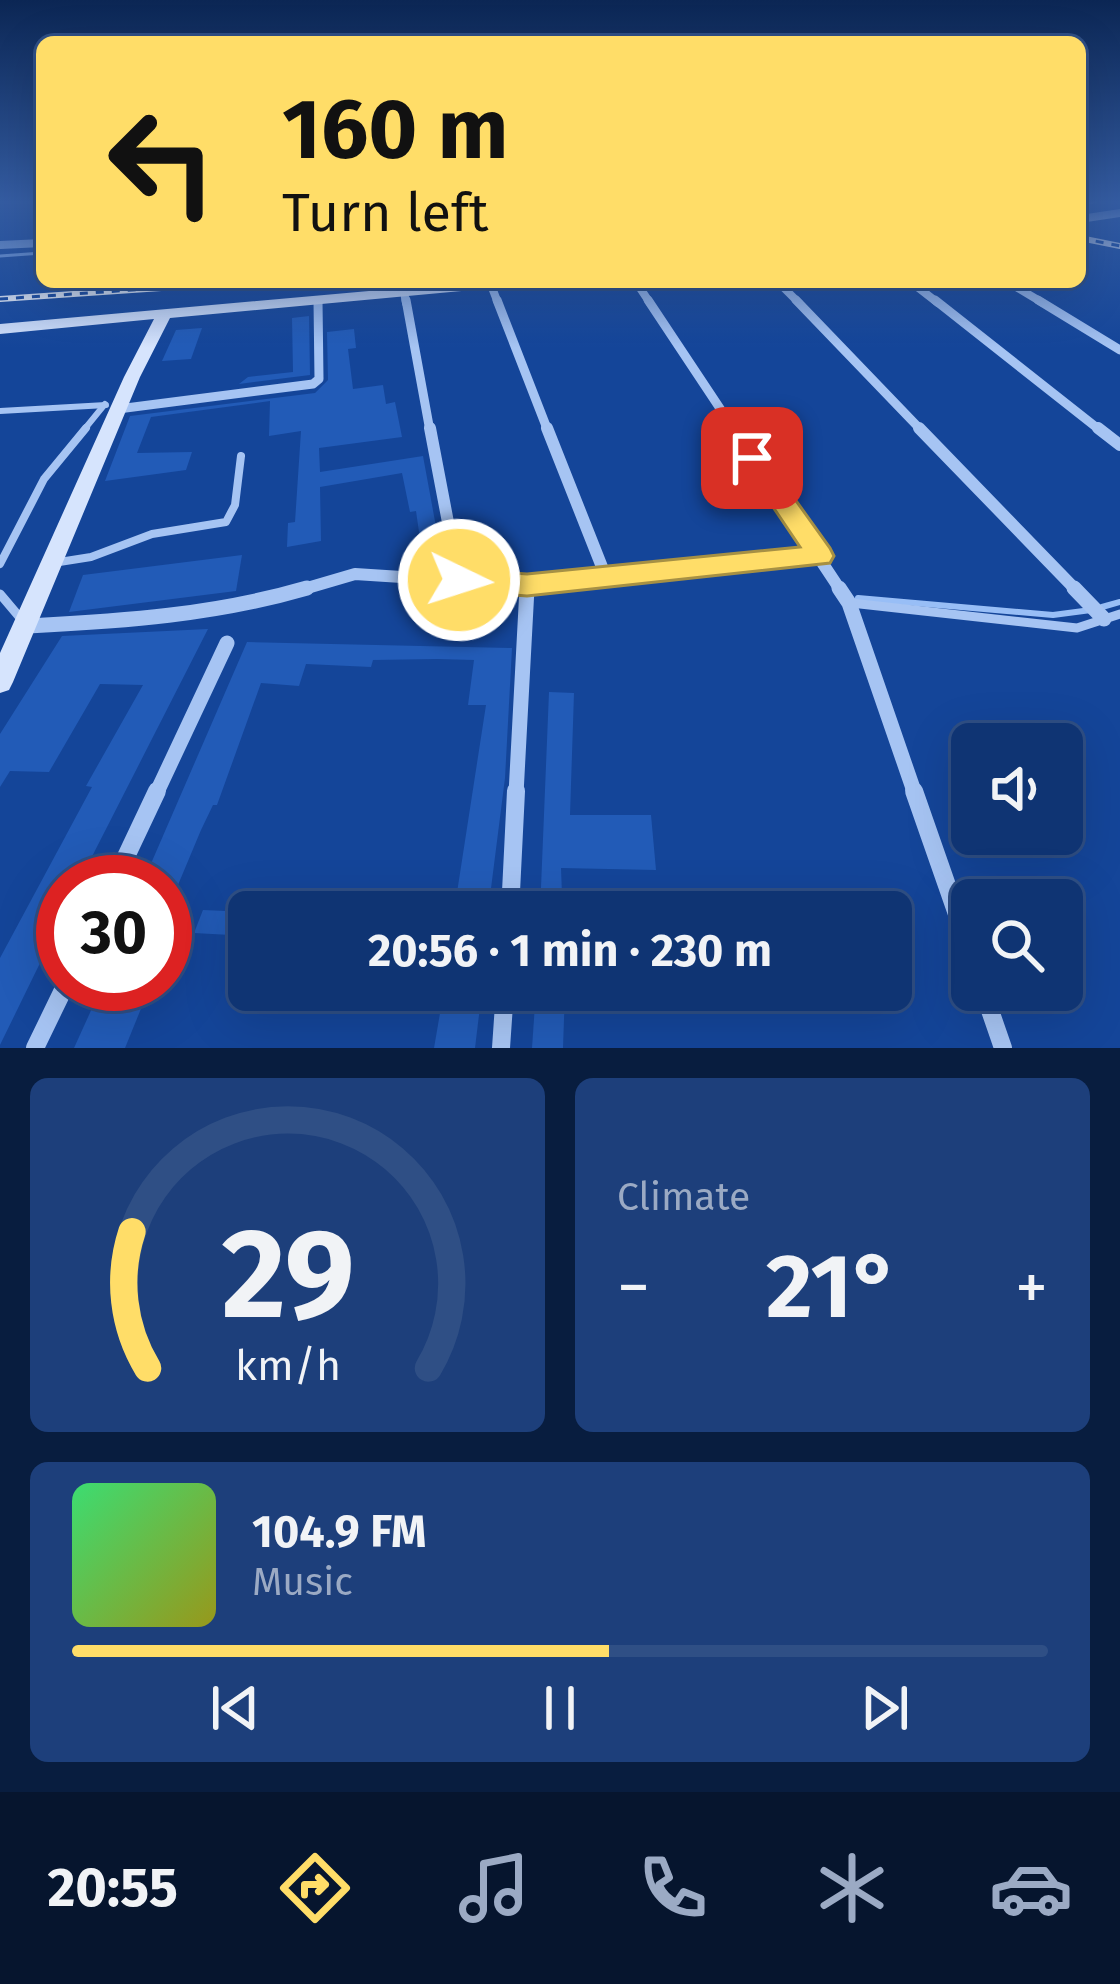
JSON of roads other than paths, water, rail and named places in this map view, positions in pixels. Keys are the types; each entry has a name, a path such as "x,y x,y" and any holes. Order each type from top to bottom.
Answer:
{"main road":[{"path":"0,329 454,288"},
{"path":"0,682 28,626 114,407 164,316"}],"street":[{"path":"492,288 606,577"},
{"path":"640,288 849,603 951,897"},
{"path":"784,288 1104,619"},
{"path":"919,288 1120,445"},
{"path":"1018,288 1120,350"},
{"path":"404,292 459,580"},
{"path":"114,407 313,384 320,379 318,301"},
{"path":"28,626 156,620 239,608 355,574 527,585 820,556"},
{"path":"511,891 527,585"},
{"path":"127,855 227,643"},
{"path":"35,1048 52,1011"},
{"path":"502,1048 504,1011"},
{"path":"990,1011 1003,1048"}],"lane":[{"path":"0,411 114,407"},
{"path":"0,564 44,478 114,407"},
{"path":"52,563 92,557 152,534 226,522 235,505 242,456"},
{"path":"0,594 28,626"},
{"path":"849,603 1077,628 1120,614"}],"waterway":[{"path":"0,256 36,253"},
{"path":"858,598 1053,615 1091,610"},
{"path":"1102,607 1120,602"}],"railway":[{"path":"0,299 161,288"}]}
